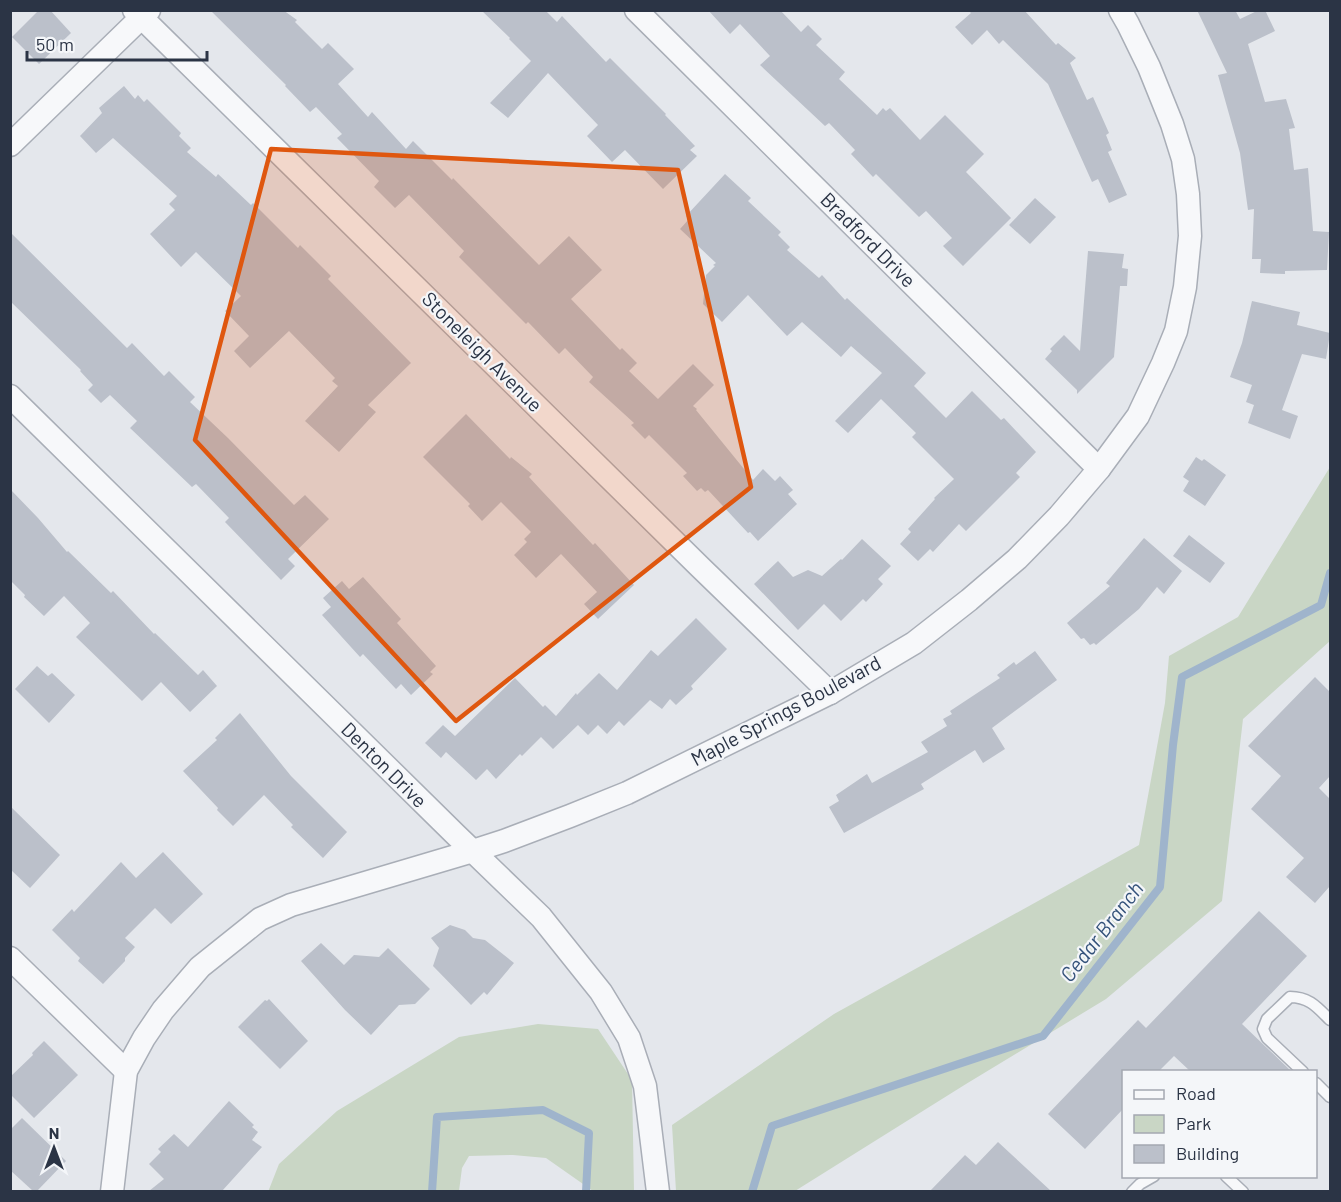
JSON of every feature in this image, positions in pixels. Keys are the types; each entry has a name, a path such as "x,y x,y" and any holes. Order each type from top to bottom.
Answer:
{"street":[{"name":"Bradford Drive","path":"636,10 1099,469"},
{"name":"Maple Springs Boulevard","path":"111,1191 126,1071 144,1038 162,1011 200,968 260,919 291,904 504,841 570,816 627,793 830,693 914,642 969,600 1017,559 1059,516 1099,469 1138,416 1176,331 1185,287 1190,236 1184,159 1149,67 1120,10"},
{"path":"12,140 142,13"},
{"name":"Stoneleigh Avenue","path":"142,13 830,693"},
{"name":"Denton Drive","path":"10,396 472,851 542,917 601,992 629,1038 645,1086 657,1191"},
{"path":"10,958 126,1071"}],"lane":[{"path":"1302,1070 1267,1038 1263,1029 1267,1019 1290,997 1300,997 1311,1002 1330,1020"},
{"path":"1317,1084 1330,1097"},
{"path":"1132,1191 1150,1178"},
{"path":"1228,1178 1243,1191"}],"highlighted area":[{"path":"271,149 678,170 751,487 456,721 195,440"}],"green space":[{"path":"1330,467 1330,641 1243,719 1222,901 1106,999 795,1191 676,1191 672,1125 834,1014 1139,845 1165,703 1169,656 1238,617"},
{"path":"538,1024 598,1029 632,1080 634,1191 593,1191 546,1158 513,1155 469,1156 462,1168 459,1191 268,1192 279,1164 337,1111 459,1037"}],"building":[{"path":"39,10 50,10 71,33 39,64 12,37"},
{"path":"210,10 283,10 297,20 295,22 322,49 328,43 354,69 338,84 368,117 372,112 406,149 413,141 539,265 569,236 602,270 571,299 620,350 622,348 637,363 629,371 658,399 693,364 714,385 693,406 753,480 763,469 775,481 780,476 793,490 788,494 797,504 758,541 708,490 705,492 701,488 697,491 683,476 687,473 649,435 645,439 631,425 634,423 589,382 593,377 565,348 559,354 459,257 464,251 409,195 395,208 374,187 379,181 337,138 342,134 316,107 310,112"},
{"path":"481,10 545,10 557,22 562,16 606,62 610,58 666,114 695,146 690,150 697,156 663,189 625,150 612,162 587,136 598,125 548,73 508,118 490,103 531,61"},
{"path":"708,10 780,10 801,32 808,25 822,39 816,45 845,72 839,79 877,115 883,108 886,111 890,108 920,140 945,115 984,154 966,172 1011,218 963,266 943,246 952,238 926,211 919,217 876,174 873,177 851,154 855,150 829,123 825,126 760,65 770,56 740,24 730,34"},
{"path":"968,10 1024,10 1056,45 1058,43 1076,58 1070,63 1087,100 1093,97 1109,133 1106,135 1112,150 1108,152 1127,195 1109,203 1098,179 1092,182 1048,84 1003,40 999,44 987,30 972,45 955,27 971,13"},
{"path":"1197,10 1235,10 1240,19 1259,10 1265,10 1275,31 1248,44 1265,102 1286,99 1295,128 1289,129 1294,170 1308,168 1313,231 1329,232 1327,270 1285,271 1285,274 1260,273 1261,259 1252,259 1254,209 1248,210 1240,153 1218,75 1227,73"},
{"path":"124,86 135,99 138,95 144,102 147,99 181,133 179,136 191,148 187,152 216,177 218,174 251,205 253,203 298,248 300,245 331,276 328,279 411,363 368,405 376,412 339,452 305,421 338,386 332,381 335,378 289,331 250,368 234,351 249,336 225,311 241,296 196,252 181,267 150,234 175,210 169,204 177,196 113,138 96,153 80,136 102,113 99,108"},
{"path":"725,174 751,198 748,201 781,232 778,235 790,247 787,250 819,278 822,275 845,300 847,298 926,373 914,386 946,418 972,391 1001,420 1004,418 1036,452 1016,473 1020,477 966,531 959,524 933,552 930,549 918,561 900,544 911,532 908,529 934,498 954,479 912,437 916,433 881,399 848,433 835,421 882,373 851,346 841,357 802,322 787,336 748,295 722,322 703,304 706,275 716,263 680,229 689,219 686,216"},
{"path":"1035,198 1056,217 1030,244 1009,225"},
{"path":"10,232 127,348 132,343 164,376 169,371 195,397 190,402 294,505 305,495 329,519 288,559 295,566 281,580 225,522 229,518 196,484 192,487 130,428 137,421 110,395 101,403 88,390 93,385 81,370 10,301"},
{"path":"1088,251 1124,254 1122,268 1128,269 1127,286 1120,286 1114,357 1077,394 1077,390 1045,359 1052,351 1050,349 1064,335 1080,351"},
{"path":"1252,301 1300,312 1297,325 1330,333 1326,359 1302,354 1282,410 1298,416 1290,439 1248,423 1254,405 1246,402 1252,385 1230,377 1242,343"},
{"path":"466,414 510,459 511,457 532,474 529,477 634,585 598,619 584,604 597,592 561,554 536,578 514,555 527,542 524,539 531,532 501,502 482,521 468,506 470,504 423,457"},
{"path":"1196,457 1202,461 1204,459 1226,475 1205,506 1183,491 1189,481 1183,477"},
{"path":"10,489 67,552 111,593 113,591 198,675 203,670 217,686 190,712 161,682 142,701 76,637 90,623 64,596 44,616 10,580"},
{"path":"1189,535 1225,563 1210,583 1173,556"},
{"path":"1144,538 1182,571 1164,594 1157,587 1139,609 1096,645 1094,643 1090,645 1084,638 1081,639 1067,623 1110,586 1106,583"},
{"path":"862,539 891,566 878,579 883,584 866,602 863,599 841,621 824,604 798,630 754,584 778,561 793,577 808,570 822,576 842,560"},
{"path":"363,577 401,619 397,623 436,666 430,672 433,674 411,695 401,684 396,689 363,654 360,657 322,615 331,607 323,598 342,581 349,589"},
{"path":"696,618 727,649 676,705 670,699 662,709 650,700 624,726 619,721 607,734 598,725 588,735 578,725 553,749 541,737 522,756 520,754 496,779 487,769 476,780 446,752 441,758 425,743 443,725 455,736 515,678 543,707 545,705 556,716 576,693 577,695 599,673 617,690 651,650 658,656"},
{"path":"1035,651 1057,680 992,728 1005,749 983,763 975,750 921,784 924,789 844,833 829,807 839,801 836,795 867,774 872,783 928,752 921,742 947,726 943,719 952,714 950,711 1000,678 997,675 1014,662 1016,665"},
{"path":"37,666 48,676 52,673 75,695 49,723 15,689"},
{"path":"1315,677 1330,692 1330,776 1319,788 1330,799 1330,886 1315,903 1286,877 1304,858 1251,809 1281,776 1248,746"},
{"path":"240,713 291,776 347,832 323,858 291,827 293,825 264,795 233,826 183,771 217,740 215,738"},
{"path":"10,806 60,855 30,888 10,869"},
{"path":"163,852 203,894 171,924 155,908 125,938 135,947 103,984 78,961 80,958 52,930 72,909 74,912 121,862 136,878"},
{"path":"1259,911 1307,956 1242,1024 1290,1070 1189,1070 1174,1056 1160,1070 1122,1070 1122,1110 1085,1149 1048,1114 1138,1020 1146,1028"},
{"path":"450,925 465,930 473,938 485,940 514,963 487,995 484,992 471,1005 433,966 439,948 431,938"},
{"path":"321,943 344,965 354,955 379,957 388,948 430,989 415,1004 399,1005 371,1035 301,961"},
{"path":"269,999 308,1041 280,1069 238,1027 265,1000"},
{"path":"44,1041 78,1075 34,1118 10,1094 10,1077"},
{"path":"229,1101 254,1125 252,1127 258,1132 252,1140 262,1147 222,1191 149,1191 164,1179 149,1164 161,1152 158,1149 174,1134 188,1147"},
{"path":"22,1118 66,1161 37,1191 33,1191 10,1170 10,1130"},
{"path":"998,1142 1051,1191 930,1191 965,1155 976,1165"}],"waterway":[{"name":"Cedar Branch","path":"752,1192 772,1126 1043,1036 1160,887 1173,745 1182,677 1321,605 1330,573"},
{"name":"Cedar Branch","path":"432,1192 437,1117 543,1110 589,1133 586,1192"}]}
